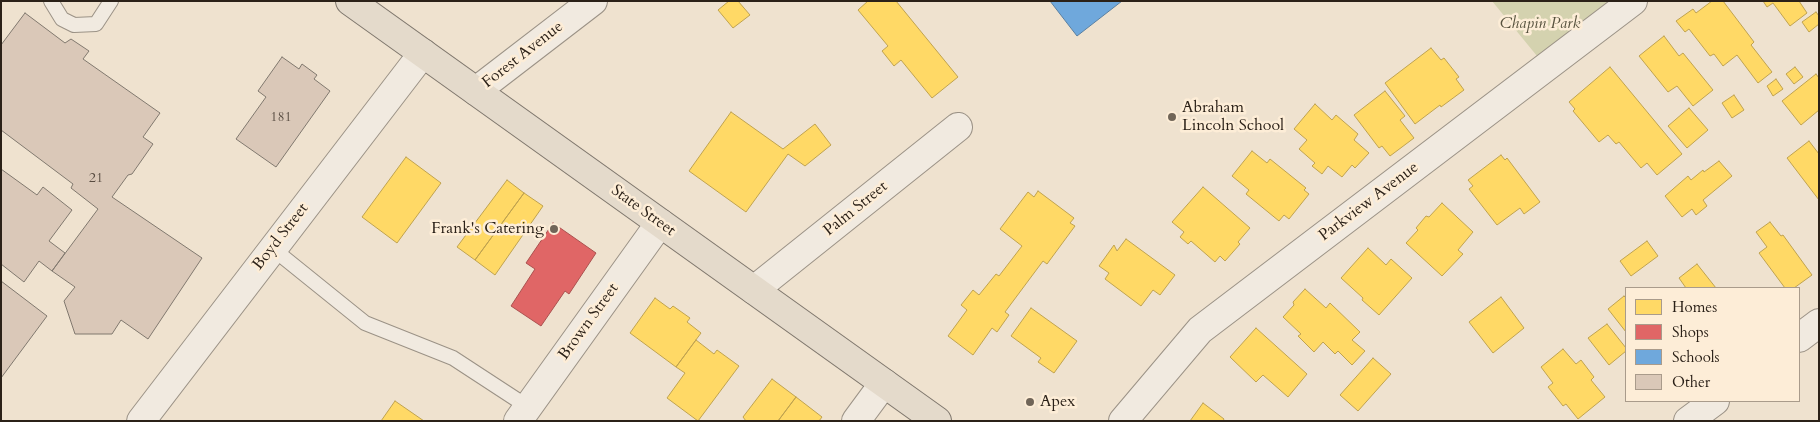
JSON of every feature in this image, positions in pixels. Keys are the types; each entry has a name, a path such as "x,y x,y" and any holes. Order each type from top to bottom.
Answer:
{"main road":[{"name":"State Street","path":"350,1 937,421"}],"street":[{"name":"Forest Avenue","path":"476,91 593,1"},
{"name":"Parkview Avenue","path":"1123,421 1200,330 1633,1"},
{"name":"Boyd Street","path":"141,421 272,248 423,54"},
{"name":"Palm Street","path":"754,290 958,127"},
{"name":"Brown Street","path":"523,414 660,223"},
{"path":"1800,337 1819,323"},
{"path":"856,421 884,383"},
{"path":"1688,421 1714,402"}],"lane":[{"path":"51,1 62,19 74,25 96,24 112,1"},
{"path":"272,248 365,323 453,358 523,414"}],"green space":[{"name":"Chapin Park","path":"1492,1 1609,1 1537,56"}],"building: Homes":[{"path":"729,1 738,1 750,15 733,28 718,10"},
{"path":"868,1 896,1 958,77 932,98 901,60 894,66 882,51 888,46 858,10"},
{"path":"1712,1 1723,1 1754,42 1751,45 1772,72 1758,83 1737,55 1723,66 1714,54 1710,56 1689,29 1685,32 1676,21 1693,9 1696,13"},
{"path":"1763,1 1799,1 1807,13 1790,26 1773,3 1767,7"},
{"path":"1816,12 1819,16 1819,24 1809,32 1802,22"},
{"path":"1664,36 1679,56 1683,53 1713,90 1693,106 1677,86 1668,92 1639,56"},
{"path":"1431,48 1441,60 1444,58 1459,77 1456,79 1464,90 1415,124 1385,83"},
{"path":"1610,67 1682,154 1657,175 1647,163 1641,168 1619,142 1616,144 1608,135 1599,142 1573,111 1575,109 1569,102"},
{"path":"1795,67 1803,77 1794,84 1786,74"},
{"path":"1816,74 1819,78 1819,110 1801,125 1782,101"},
{"path":"1776,79 1783,89 1773,96 1767,86"},
{"path":"1385,91 1405,116 1400,120 1414,138 1390,156 1382,146 1379,148 1354,115"},
{"path":"1734,95 1744,110 1732,118 1722,103"},
{"path":"1315,104 1332,120 1336,115 1358,134 1354,140 1369,153 1355,168 1352,165 1342,177 1328,166 1322,174 1312,166 1315,163 1299,149 1307,140 1294,129"},
{"path":"1689,108 1708,130 1687,148 1668,126"},
{"path":"731,112 783,149 815,124 831,145 805,166 788,154 746,212 689,171"},
{"path":"1809,141 1819,154 1819,200 1787,158"},
{"path":"1252,151 1267,163 1270,159 1306,188 1304,190 1309,194 1289,219 1284,215 1279,221 1246,194 1249,190 1232,176"},
{"path":"1501,155 1505,160 1507,158 1540,202 1524,214 1520,208 1497,225 1469,189 1473,186 1468,180"},
{"path":"406,157 441,183 397,243 362,217"},
{"path":"1719,161 1732,176 1703,200 1707,206 1696,215 1692,209 1682,217 1665,196 1688,176 1691,180 1703,170 1704,172"},
{"path":"507,180 524,193 475,260 457,247"},
{"path":"1203,187 1250,228 1238,242 1240,244 1225,261 1220,256 1215,262 1191,241 1188,244 1180,237 1184,232 1172,222"},
{"path":"1038,191 1074,218 1070,223 1075,226 1047,264 1043,261 1005,312 1009,315 997,332 992,328 973,355 948,336 967,310 961,305 973,290 979,295 996,274 999,276 1022,246 1000,229 1028,192 1034,197"},
{"path":"524,193 543,206 495,275 475,260"},
{"path":"1442,203 1473,232 1458,250 1463,254 1442,276 1406,243 1418,230 1416,228 1426,216 1429,217"},
{"path":"1770,222 1781,236 1783,235 1812,275 1795,287 1784,287 1759,253 1767,247 1756,232"},
{"path":"1126,239 1175,275 1160,295 1153,290 1141,306 1105,279 1109,273 1099,266 1114,245 1117,251"},
{"path":"1647,241 1658,256 1631,276 1620,261"},
{"path":"1368,248 1386,265 1391,259 1412,278 1379,315 1341,278"},
{"path":"1697,264 1715,287 1685,287 1679,278"},
{"path":"1305,289 1326,308 1330,303 1360,332 1352,340 1365,351 1352,365 1338,351 1335,354 1323,342 1314,352 1298,336 1301,334 1283,317"},
{"path":"1501,297 1524,328 1493,353 1469,322"},
{"path":"1625,297 1625,331 1608,309"},
{"path":"655,298 670,309 673,306 690,318 687,322 701,333 676,367 630,333"},
{"path":"1031,308 1077,341 1054,373 1038,362 1041,358 1011,336"},
{"path":"1607,324 1625,347 1625,352 1609,365 1588,338"},
{"path":"1256,328 1307,374 1288,397 1263,375 1256,382 1230,357"},
{"path":"696,340 714,354 717,350 739,366 698,421 667,398 685,373 676,367"},
{"path":"1563,349 1576,364 1581,360 1594,377 1591,380 1605,397 1578,419 1566,404 1563,406 1548,387 1553,383 1541,367"},
{"path":"1373,358 1391,374 1358,411 1340,395"},
{"path":"772,379 796,397 778,421 746,421 743,417"},
{"path":"796,397 822,417 819,421 778,421"},
{"path":"395,401 424,421 381,421"},
{"path":"1203,403 1224,419 1223,421 1190,421"}],"building: Shops":[{"path":"553,223 596,253 569,294 565,291 541,326 511,306 535,269 526,263"}],"building: Schools":[{"path":"1050,1 1122,1 1077,36"}],"building: Other":[{"path":"25,13 65,43 71,39 89,51 83,59 160,113 143,137 153,144 132,174 128,175 112,197 202,258 148,339 121,320 112,334 75,334 64,301 75,287 52,271 98,209 71,188 73,184 1,130 1,45"},
{"path":"282,57 299,69 302,64 317,75 314,79 330,91 276,167 236,139 266,97 258,91"},
{"path":"1,169 37,195 43,187 72,210 49,241 65,253 52,271 39,261 24,282 1,264"},
{"path":"1,281 47,316 1,378"}],"place":[{"name":"Abraham Lincoln School","path":"1172,117"},
{"name":"Frank's Catering","path":"554,229"},
{"name":"Apex","path":"1030,402"}]}
